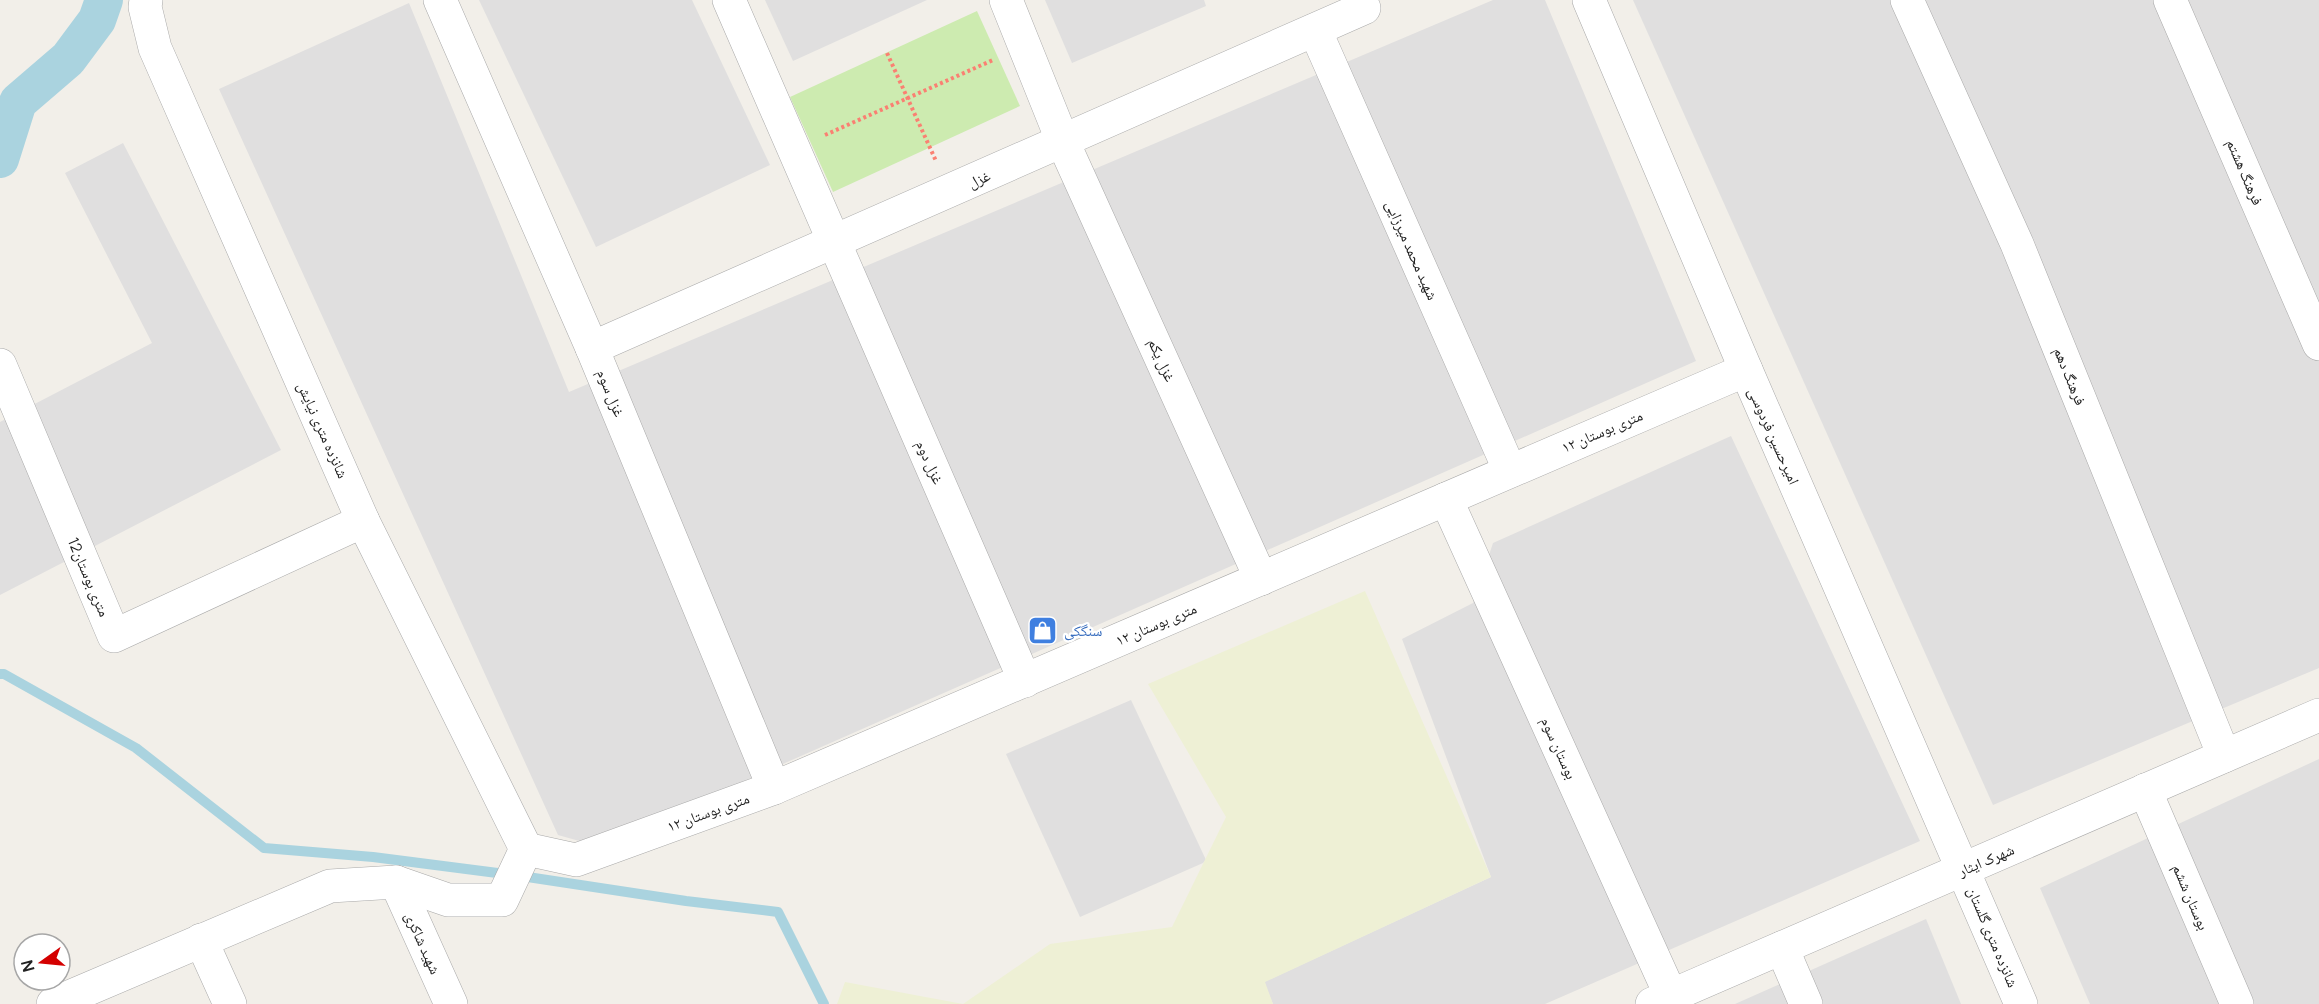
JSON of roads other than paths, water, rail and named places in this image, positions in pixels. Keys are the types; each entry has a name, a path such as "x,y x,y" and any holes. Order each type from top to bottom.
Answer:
{"street":[{"name":"شانزده متری نیایش","path":"146,0 145,7 155,48 363,521 526,849"},
{"name":"غزل سوم","path":"440,0 592,348 774,788"},
{"name":"غزل دوم","path":"729,0 1025,681"},
{"name":"غزل یکم","path":"1006,0 1063,142 1261,579"},
{"name":"امیرحسین فردوسی","path":"1589,0 1746,370 1964,869"},
{"name":"فرهنگ دهم","path":"1907,0 2017,244 2224,756"},
{"name":"فرهنگ هشتم","path":"2170,0 2319,344"},
{"name":"غزل","path":"592,348 1364,8"},
{"name":"شهید محمد میرزایی","path":"1315,30 1510,471"},
{"name":"12متری بوستان","path":"0,365 114,636 363,521"},
{"name":"۱۲ متری بوستان","path":"526,849 576,860 774,788 1746,370"},
{"name":"بوستان سوم","path":"1446,500 1661,1000"},
{"name":"شهرک ایثار","path":"1661,1000 2319,715"},
{"name":"بوستان ششم","path":"2145,790 2237,1004"},
{"path":"53,1004 330,886 396,882 448,900 502,900 526,849"},
{"name":"شانزده متری گلستان","path":"1964,869 2021,1004"},
{"name":"شهید شاکری","path":"396,882 451,1004"},
{"path":"201,939 230,1004"},
{"path":"1782,948 1806,1004"}],"waterway":[{"path":"0,159 18,102 68,59 97,20 104,0"},
{"path":"0,674 4,674 136,748 264,848 373,857 778,912 824,1004"}],"place":[{"name":"سنگکی","path":"1043,630"}]}
